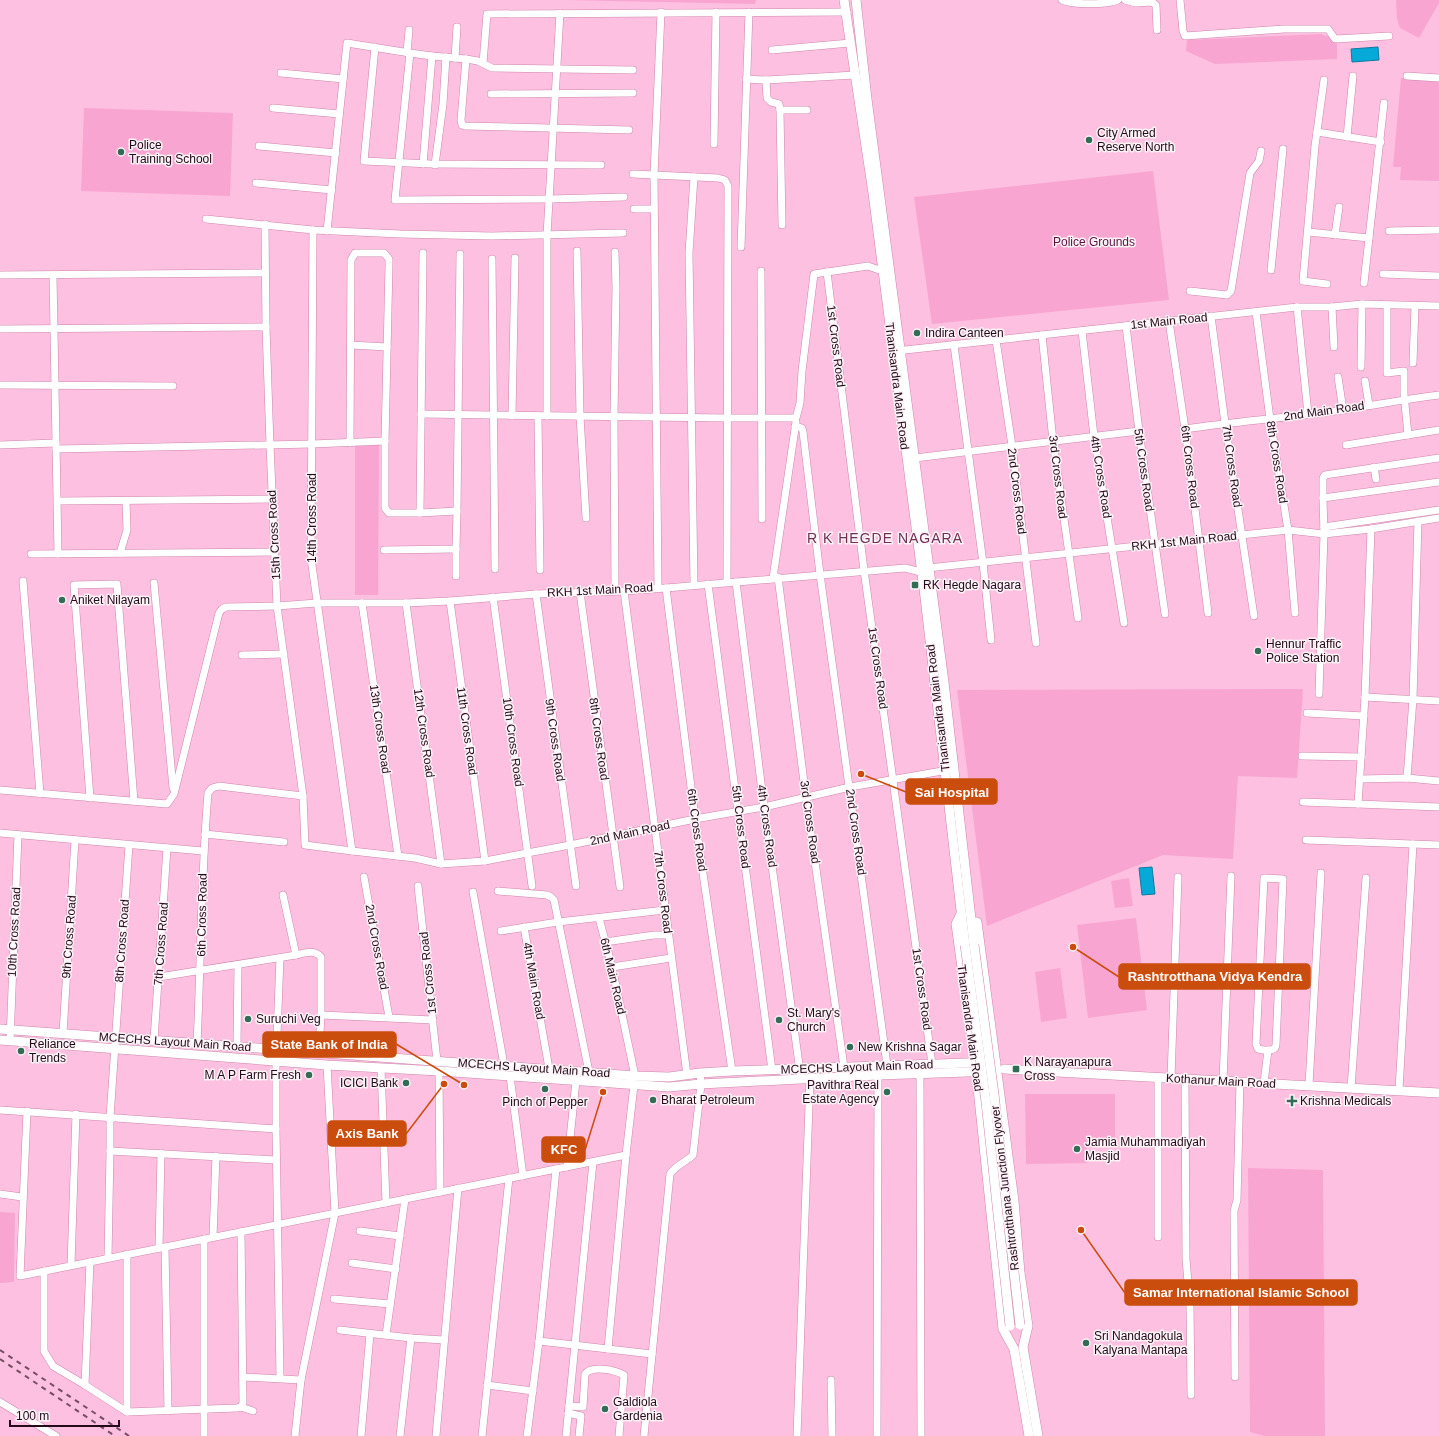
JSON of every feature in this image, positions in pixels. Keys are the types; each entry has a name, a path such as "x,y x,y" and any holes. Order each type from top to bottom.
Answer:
{"main road":[{"name":"Thanisandra Main Road","path":"844,0 873,193 882,271 915,458 924,565"},
{"name":"Thanisandra Main Road","path":"856,0 896,351 950,770 970,911 977,922 999,1067 1014,1201 1020,1273 1028,1326 1018,1348 1029,1436"},
{"name":"Thanisandra Main Road","path":"950,770 965,920 956,924 973,1068 978,1087 1003,1329 1018,1348 1038,1436"},
{"name":"Rashtrotthana Junction Flyover","path":"970,911 965,920 1010,1326 1018,1348"},
{"name":"Rashtrotthana Junction Flyover","path":"965,920 994,1094 1020,1326 1018,1348"},
{"name":"MCECHS Layout Main Road","path":"0,1029 589,1072 669,1087 805,1078 920,1073 973,1068"},
{"name":"MCECHS Layout Main Road","path":"0,1040 327,1065 576,1080 635,1080 732,1071 887,1065 932,1064 973,1068"},
{"name":"Kothanur Main Road","path":"973,1068 999,1067 1439,1093"},
{"path":"997,1276 1020,1273"}],"street":[{"path":"1062,0 1084,3 1114,2 1118,0"},
{"path":"1125,0 1136,3 1152,2 1156,5 1157,30"},
{"path":"1180,0 1183,31 1186,36 1328,29 1334,39 1389,36"},
{"path":"658,588 654,175 661,12"},
{"path":"714,144 716,12"},
{"path":"741,247 749,12"},
{"path":"483,63 487,14 847,12"},
{"path":"547,416 547,235 560,13"},
{"path":"456,58 457,27"},
{"path":"409,30 395,200 624,197"},
{"path":"327,231 347,43 408,53 466,59 483,63 492,68 633,70"},
{"path":"772,50 850,43"},
{"path":"375,47 364,161 399,164 601,164"},
{"path":"423,164 432,56"},
{"path":"435,164 446,57"},
{"path":"466,59 462,125 512,128 553,127 629,130"},
{"path":"280,73 343,79"},
{"path":"746,79 766,80 855,75"},
{"path":"1347,137 1352,76"},
{"path":"1407,76 1439,78"},
{"path":"766,80 767,98 771,102 779,104 780,110 782,225"},
{"path":"1324,80 1317,132 1303,281 1327,284"},
{"path":"491,94 633,93"},
{"path":"1364,284 1381,142 1384,103"},
{"path":"273,108 339,114"},
{"path":"780,110 807,110"},
{"path":"1317,132 1381,142"},
{"path":"259,146 336,153"},
{"path":"1271,270 1283,149"},
{"path":"1190,291 1227,295 1231,291 1250,173 1260,161 1261,151"},
{"path":"633,174 725,180 728,186 727,582"},
{"path":"694,177 689,253 694,585"},
{"path":"256,183 332,190"},
{"path":"1335,235 1338,206"},
{"path":"634,209 654,209"},
{"path":"206,218 327,231 492,236 623,233"},
{"name":"15th Cross Road","path":"265,224 266,327 277,606 303,796 304,844"},
{"name":"14th Cross Road","path":"313,230 311,558 352,851"},
{"path":"1389,231 1439,230"},
{"path":"1308,232 1370,238"},
{"path":"577,251 580,416 586,518"},
{"path":"615,252 615,590"},
{"path":"350,443 351,260 355,253 384,253 389,259 385,508 389,512 420,513 457,511"},
{"path":"420,513 423,254"},
{"path":"456,576 460,254"},
{"path":"512,416 515,258"},
{"path":"492,259 495,569"},
{"path":"827,272 868,266 882,271"},
{"path":"761,270 762,518"},
{"name":"3rd Cross Road","path":"827,272 814,274 802,371 800,403 796,418 776,578 844,1067"},
{"name":"1st Cross Road","path":"827,272 864,570 932,1064"},
{"path":"0,275 265,273"},
{"path":"1383,274 1439,276"},
{"path":"53,275 58,554"},
{"path":"1361,367 1362,304"},
{"name":"1st Main Road","path":"896,351 1297,307 1332,307 1362,304 1388,306 1439,306"},
{"path":"1388,306 1387,373 1404,371 1404,400 1408,435"},
{"path":"1413,362 1415,306"},
{"path":"1297,307 1308,414"},
{"path":"1332,307 1334,347"},
{"name":"8th Cross Road","path":"1256,312 1270,419 1288,530 1295,613"},
{"name":"7th Cross Road","path":"1211,316 1225,423 1254,616"},
{"name":"6th Cross Road","path":"1169,321 1185,429 1208,613"},
{"name":"5th Cross Road","path":"1126,326 1139,431 1165,614"},
{"path":"0,329 266,327"},
{"name":"4th Cross Road","path":"1082,330 1094,436 1124,622"},
{"name":"3rd Cross Road","path":"1042,335 1053,441 1078,618"},
{"name":"2nd Cross Road","path":"996,340 1012,446 1036,643"},
{"path":"351,345 388,347"},
{"path":"954,345 984,563 991,640"},
{"path":"1338,377 1343,410"},
{"path":"1365,381 1369,405"},
{"path":"0,385 173,386"},
{"name":"2nd Main Road","path":"1185,429 1343,410 1439,395"},
{"path":"421,414 796,418"},
{"path":"538,416 540,570"},
{"name":"2nd Cross Road","path":"795,426 802,428 804,432 820,574 887,1065"},
{"path":"1346,445 1439,430"},
{"path":"915,458 1139,431"},
{"path":"0,445 270,445 385,441"},
{"path":"1318,694 1324,530 1323,498 1325,476 1374,467 1439,458"},
{"path":"1374,467 1376,479"},
{"path":"1323,498 1439,482"},
{"path":"58,501 273,499"},
{"path":"120,553 127,530 126,500"},
{"path":"1324,530 1439,510"},
{"name":"RKH 1st Main Road","path":"174,794 219,613 226,607 277,606 317,603 406,603 536,594 666,588 864,570 905,568 924,565 984,563 1288,530 1371,528 1439,518"},
{"path":"1407,778 1413,699 1418,521"},
{"path":"1358,804 1365,697 1371,528"},
{"path":"384,550 456,549"},
{"path":"31,554 275,552"},
{"path":"23,581 40,794"},
{"name":"4th Cross Road","path":"736,582 764,807 800,1069 805,1078 797,1436"},
{"path":"0,790 167,804 174,794 154,583"},
{"path":"90,798 74,585 117,584 134,801"},
{"name":"5th Cross Road","path":"708,584 772,1070"},
{"name":"6th Cross Road","path":"666,588 695,819 732,1071"},
{"name":"7th Cross Road","path":"624,591 687,1075"},
{"name":"8th Cross Road","path":"580,592 620,887"},
{"name":"9th Cross Road","path":"536,594 576,886"},
{"name":"10th Cross Road","path":"493,597 532,886"},
{"name":"11th Cross Road","path":"450,601 485,861"},
{"name":"13th Cross Road","path":"362,603 398,856"},
{"name":"12th Cross Road","path":"406,603 441,864"},
{"path":"242,655 284,654"},
{"path":"1365,697 1439,701"},
{"path":"1307,713 1364,716"},
{"path":"1302,756 1361,757"},
{"name":"2nd Main Road","path":"304,844 398,856 441,864 485,861 695,819 764,807 850,787 950,770"},
{"path":"1360,779 1407,778 1439,780"},
{"name":"6th Cross Road","path":"197,1044 201,971 203,851 208,793 212,788 219,786 303,796"},
{"path":"1303,802 1439,808"},
{"path":"0,833 203,851"},
{"path":"205,834 284,842"},
{"name":"10th Cross Road","path":"10,1041 18,835"},
{"name":"9th Cross Road","path":"63,1033 75,840"},
{"path":"1306,840 1439,845"},
{"path":"1399,1090 1413,844"},
{"name":"8th Cross Road","path":"108,1258 110,1117 129,845"},
{"name":"7th Cross Road","path":"154,1040 167,848"},
{"path":"424,860 439,853"},
{"path":"1309,1086 1321,873"},
{"path":"1223,1081 1231,876"},
{"name":"2nd Cross Road","path":"364,877 389,1017"},
{"path":"1171,1078 1178,877"},
{"path":"1264,878 1283,879 1276,1045 1273,1050 1268,1050 1258,1049 1256,1044 1264,878"},
{"path":"1351,1088 1366,878"},
{"name":"1st Cross Road","path":"418,886 437,1061"},
{"path":"498,891 547,895 554,900 589,1072"},
{"path":"473,892 504,1065"},
{"path":"283,895 296,955"},
{"path":"558,922 665,910"},
{"name":"6th Main Road","path":"599,918 612,967 635,1080 626,1155 608,1349"},
{"name":"4th Main Road","path":"550,1078 550,1069 524,927 558,922"},
{"path":"501,931 524,927"},
{"path":"605,942 654,935 668,935"},
{"path":"159,977 313,952 318,953 321,957 321,1015 319,1052"},
{"path":"280,958 276,1061 276,1160 280,1378"},
{"path":"612,967 671,958"},
{"path":"237,1046 238,965"},
{"path":"321,1015 433,1020"},
{"path":"1264,1083 1268,1050"},
{"path":"295,1436 301,1380 334,1213 327,1065"},
{"path":"380,1068 386,1203"},
{"path":"439,1071 440,1192"},
{"path":"644,1436 670,1174 674,1168 693,1155 701,1084 700,1073"},
{"path":"920,1073 921,1436"},
{"path":"877,1436 878,1074"},
{"path":"510,1076 523,1176"},
{"path":"1158,1077 1158,1237"},
{"path":"1185,1078 1186,1259 1190,1305 1191,1395"},
{"path":"567,1167 576,1080"},
{"path":"1235,1377 1234,1211 1237,1200 1240,1082"},
{"path":"0,1110 76,1114 276,1129"},
{"path":"27,1111 22,1197 20,1276 626,1155"},
{"path":"72,1265 76,1114"},
{"path":"110,1151 276,1160"},
{"path":"161,1153 162,1247 168,1411"},
{"path":"213,1237 216,1156"},
{"path":"566,1436 593,1162"},
{"path":"527,1436 539,1341 556,1169"},
{"path":"482,1436 509,1178"},
{"path":"436,1436 458,1188"},
{"path":"0,1194 22,1197"},
{"path":"386,1335 405,1199"},
{"path":"360,1231 400,1236"},
{"path":"241,1232 243,1377 243,1403 241,1407"},
{"path":"204,1239 204,1436"},
{"path":"127,1254 127,1412"},
{"path":"85,1385 90,1262"},
{"path":"352,1264 396,1269"},
{"path":"44,1271 44,1351 52,1366 127,1412 204,1410 241,1407 253,1411"},
{"path":"334,1299 390,1304"},
{"path":"340,1330 444,1340"},
{"path":"361,1436 370,1334"},
{"path":"400,1436 411,1338"},
{"path":"539,1341 652,1354"},
{"path":"569,1406 583,1407 585,1374 588,1371 601,1370 619,1372 624,1375 619,1436"},
{"path":"243,1377 301,1380"},
{"path":"831,1380 832,1436"},
{"path":"487,1385 533,1391"},
{"path":"0,1402 56,1436"},
{"path":"568,1414 581,1416 579,1436"}],"green space":[{"path":"566,0 756,0 755,4"},
{"path":"1396,0 1439,0 1439,3 1419,38 1400,28 1397,19"},
{"path":"1322,34 1325,36 1337,36 1337,59 1215,64 1186,51 1187,40"},
{"path":"1401,78 1439,81 1439,181 1400,180 1401,167 1393,167"},
{"path":"84,108 233,113 230,196 81,191"},
{"name":"Police Grounds","path":"1153,171 1169,300 932,324 914,197"},
{"path":"379,445 378,595 355,595 355,446"},
{"path":"1303,689 1297,778 1238,776 1233,859 1163,855 987,926 957,690"},
{"path":"1129,878 1133,906 1115,908 1111,881"},
{"path":"1136,918 1147,1010 1088,1018 1077,925"},
{"path":"1060,968 1067,1018 1041,1022 1035,972"},
{"path":"1025,1094 1115,1094 1115,1146 1087,1147 1087,1163 1026,1164"},
{"path":"1248,1168 1323,1170 1325,1436 1265,1436 1250,1432"},
{"path":"0,1212 15,1213 14,1282 0,1283"}],"water":[{"path":"1378,47 1379,60 1352,62 1351,49"},
{"path":"1152,867 1155,894 1142,895 1139,868"}],"railway":[{"path":"0,1350 129,1436"},
{"path":"0,1359 115,1436"}],"place":[{"name":"City Armed Reserve North","path":"1089,140"},
{"name":"Police Training School","path":"121,152"},
{"name":"Indira Canteen","path":"917,333"},
{"name":"RK Hegde Nagara","path":"915,585"},
{"name":"Aniket Nilayam","path":"62,600"},
{"name":"Hennur Traffic Police Station","path":"1258,651"},
{"name":"Sai Hospital","path":"861,774"},
{"name":"Rashtrotthana Vidya Kendra","path":"1073,947"},
{"name":"Suruchi Veg","path":"248,1019"},
{"name":"St. Mary's Church","path":"779,1020"},
{"name":"New Krishna Sagar","path":"850,1047"},
{"name":"Reliance Trends","path":"21,1051"},
{"name":"K Narayanapura Cross","path":"1016,1069"},
{"name":"M A P Farm Fresh","path":"309,1075"},
{"name":"ICICI Bank","path":"406,1083"},
{"name":"Axis Bank","path":"444,1084"},
{"name":"State Bank of India","path":"464,1085"},
{"name":"Pinch of Pepper","path":"545,1089"},
{"name":"KFC","path":"603,1092"},
{"name":"Pavithra Real Estate Agency","path":"887,1092"},
{"name":"Bharat Petroleum","path":"653,1100"},
{"name":"Krishna Medicals","path":"1292,1101"},
{"name":"Jamia Muhammadiyah Masjid","path":"1077,1149"},
{"name":"Samar International Islamic School","path":"1081,1230"},
{"name":"Sri Nandagokula Kalyana Mantapa","path":"1086,1343"},
{"name":"Galdiola Gardenia","path":"605,1409"}],"district":[{"name":"R K HEGDE NAGARA","path":"885,538"}]}
